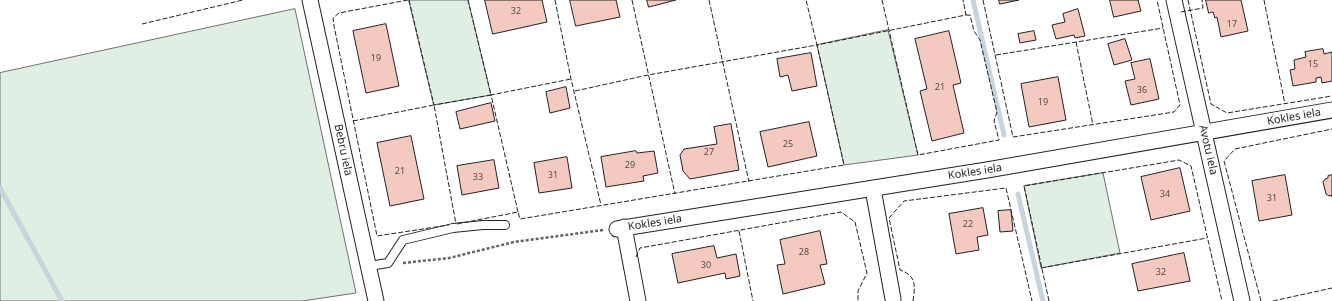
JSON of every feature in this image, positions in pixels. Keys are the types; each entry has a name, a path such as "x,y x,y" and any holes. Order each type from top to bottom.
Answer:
{"street":[{"name":"Bebru iela","path":"310,0 376,301"},
{"name":"Avotu iela","path":"1174,0 1242,301"},
{"name":"Kokles iela","path":"621,228 873,189 1332,110"},
{"path":"873,189 893,299"},
{"path":"621,228 638,301"}],"lane":[{"path":"369,266 388,263 403,240 453,228 484,225 505,225"}],"path":[{"path":"388,263 408,264 449,258 514,242 621,228"}],"green space":[{"path":"409,0 468,0 491,95 434,105"},
{"path":"295,9 356,293 302,301 0,301 0,73"},
{"path":"888,30 918,155 844,165 817,45"},
{"path":"1103,173 1120,253 1041,268 1024,186"}],"building":[{"path":"485,0 542,0 547,22 493,34"},
{"path":"570,0 616,0 620,17 576,26"},
{"path":"647,0 676,0 649,7"},
{"path":"999,0 1019,0 1000,4"},
{"path":"1110,0 1138,0 1141,11 1114,17"},
{"path":"1206,0 1241,0 1248,31 1221,37 1217,17 1215,18 1213,12 1209,13"},
{"path":"1078,9 1085,36 1075,38 1074,35 1056,39 1052,25 1065,22 1063,14"},
{"path":"386,24 399,86 366,93 353,31"},
{"path":"949,31 961,83 953,85 964,133 932,141 920,91 927,89 915,39"},
{"path":"1034,31 1036,40 1020,43 1018,34"},
{"path":"1125,39 1132,60 1114,65 1108,44"},
{"path":"1323,49 1324,54 1332,52 1332,81 1322,83 1321,77 1316,78 1316,82 1293,86 1290,70 1295,69 1294,60 1306,57 1305,52"},
{"path":"811,53 817,86 792,91 788,75 780,77 777,59"},
{"path":"1150,59 1159,99 1131,105 1125,81 1135,79 1131,63"},
{"path":"1058,77 1066,120 1029,127 1021,84"},
{"path":"566,87 570,108 550,113 546,92"},
{"path":"491,103 495,121 460,129 456,112"},
{"path":"809,122 817,156 768,167 760,132"},
{"path":"731,124 739,170 690,179 683,171 680,155 684,149 717,144 714,127"},
{"path":"411,136 424,199 390,206 377,143"},
{"path":"636,151 637,153 654,151 658,173 643,176 644,181 606,187 601,157"},
{"path":"567,157 572,188 539,193 534,163"},
{"path":"494,160 499,188 462,195 457,166"},
{"path":"1180,168 1190,211 1151,220 1141,177"},
{"path":"1285,175 1292,215 1259,221 1252,181"},
{"path":"1332,175 1332,195 1329,196 1326,194 1323,182 1328,178 1328,176"},
{"path":"983,208 988,235 977,237 979,250 956,254 949,214"},
{"path":"1011,210 1013,231 1000,232 998,211"},
{"path":"820,231 827,264 820,265 825,284 783,294 777,265 785,264 780,240"},
{"path":"714,246 717,258 736,254 740,276 726,279 725,273 678,283 672,254"},
{"path":"1184,253 1190,281 1138,291 1132,264"}],"waterway":[{"path":"973,0 1004,135"},
{"path":"0,188 62,301"},
{"path":"1018,194 1043,301"}],"fence":[{"path":"142,24 243,0"},
{"path":"408,0 339,13 333,18 334,26 377,236 449,225"},
{"path":"409,0 434,105 491,95 468,0"},
{"path":"555,0 571,79 601,205"},
{"path":"632,0 675,194"},
{"path":"709,0 749,182"},
{"path":"575,91 648,75 817,45 806,0"},
{"path":"882,0 918,155 999,140 994,121 997,112 980,40 974,31 970,15 966,15"},
{"path":"457,224 518,212 520,219 844,165 817,45 966,15 963,0"},
{"path":"983,0 1013,137 1174,112 1180,105 1157,0"},
{"path":"1188,0 1211,104 1227,113 1332,96"},
{"path":"1181,12 1203,8 1202,0"},
{"path":"1264,0 1285,104"},
{"path":"996,55 1163,28"},
{"path":"1076,42 1093,125"},
{"path":"518,212 491,95 571,79"},
{"path":"353,121 434,105 456,224"},
{"path":"1261,301 1224,161 1235,149 1332,129"},
{"path":"1049,301 1024,186 1179,160 1191,166 1222,301"},
{"path":"913,301 914,282 906,272 900,270 889,218 904,201 1006,188 1032,301"},
{"path":"636,257 640,248 841,212 855,222 867,273 858,291 858,301"},
{"path":"739,231 753,301"},
{"path":"1041,268 1207,238"},
{"path":"1273,301 1332,288"}]}
